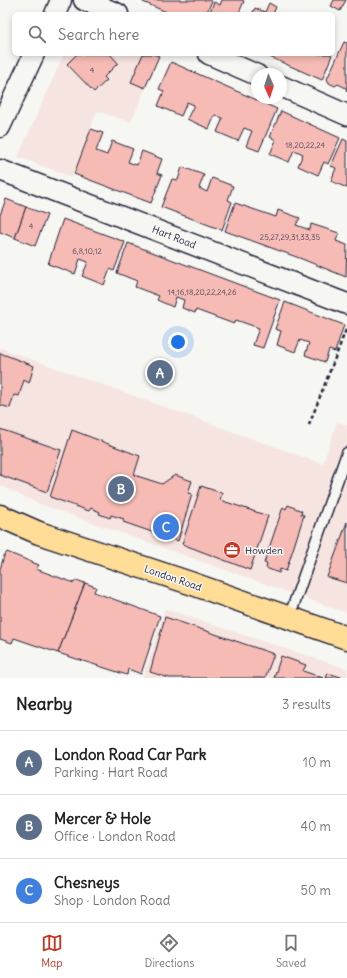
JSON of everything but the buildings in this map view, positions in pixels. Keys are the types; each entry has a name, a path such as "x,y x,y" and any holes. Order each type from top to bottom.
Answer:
{"main road":[{"name":"London Road","path":"0,516 39,533 190,583 347,638"}],"street":[{"path":"56,12 61,0"},
{"path":"84,0 113,12"},
{"path":"0,127 33,56"},
{"path":"214,56 251,72"},
{"path":"287,89 347,115"},
{"name":"Hart Road","path":"0,170 347,304"}],"lane":[{"path":"289,618 347,453"}],"path":[{"path":"309,425 347,327"}],"shaded area":[{"path":"63,56 159,56 131,122 97,111 72,177 18,157"},
{"path":"0,348 323,464 337,422 347,425 347,613 37,503 0,485"},
{"path":"165,609 347,669 347,678 143,678"}],"place":[{"name":"London Road Car Park","path":"160,373"},
{"name":"Mercer & Hole","path":"121,489"},
{"name":"Chesneys","path":"166,527"},
{"name":"Howden","path":"232,550"}]}
